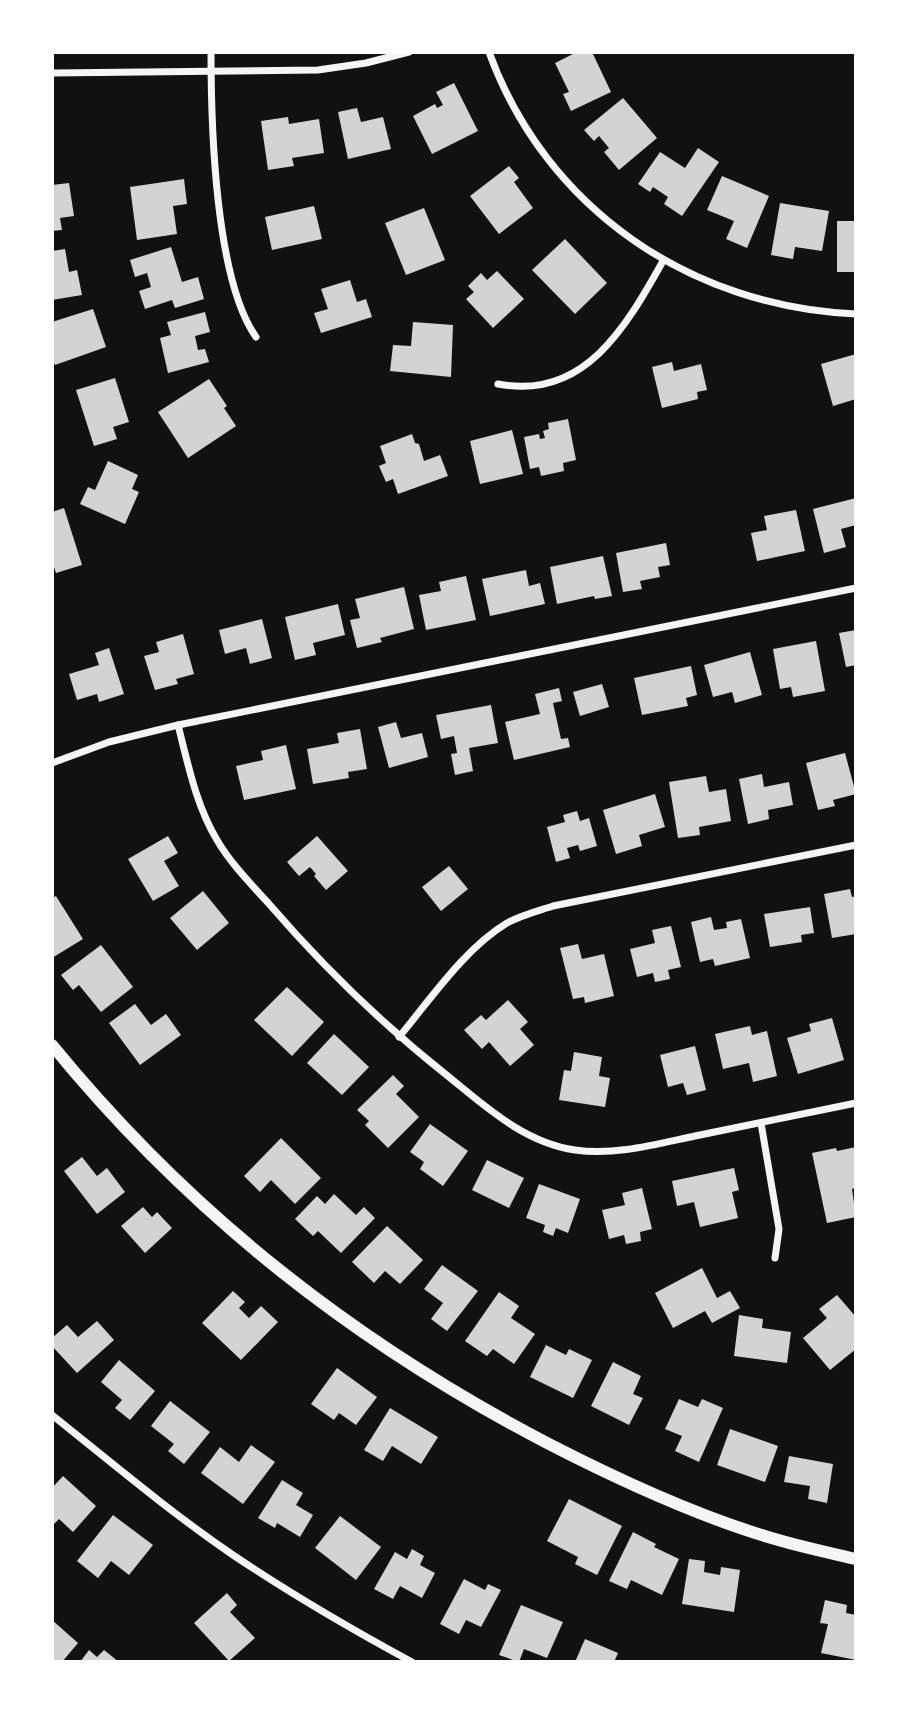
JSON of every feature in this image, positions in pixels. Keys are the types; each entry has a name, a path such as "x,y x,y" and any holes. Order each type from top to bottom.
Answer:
{"street":[{"path":"211,52 216,172 227,250 236,298 243,317 256,337"},
{"path":"52,73 318,70 366,63 409,52"},
{"path":"489,52 514,109 552,164 605,219 663,261 716,286 765,302 802,310 856,314"},
{"path":"498,384 521,388 543,385 568,376 588,364 603,351 629,320 663,261"},
{"path":"52,763 109,741 178,725 856,588"},
{"path":"178,725 201,808 224,851 314,956 399,1037 512,1125 534,1138 562,1148 594,1152 631,1148 856,1103"},
{"path":"399,1037 466,958 492,934 522,916 578,901 856,845"},
{"path":"52,1045 93,1095 157,1163 225,1225 295,1284 390,1351 494,1415 583,1462 676,1504 769,1538 856,1559"},
{"path":"761,1123 779,1229 775,1258"},
{"path":"52,1415 135,1483 232,1554 340,1622 412,1661"}],"building":[{"path":"577,52 592,52 611,92 571,111 563,94 569,92 555,63"},
{"path":"454,83 478,131 432,154 413,116 435,104 437,108 443,105 436,92"},
{"path":"623,98 657,138 619,170 604,152 609,148 599,136 594,141 584,130"},
{"path":"357,108 361,122 383,117 391,149 348,159 338,112"},
{"path":"288,117 289,124 319,119 324,153 292,158 294,166 268,170 261,121"},
{"path":"698,148 719,162 682,216 664,204 668,197 653,187 650,192 638,184 660,152 685,168"},
{"path":"509,166 519,178 514,182 533,208 499,234 470,196"},
{"path":"722,176 769,196 747,248 726,239 734,221 707,210"},
{"path":"184,179 187,204 173,206 177,234 137,240 130,187"},
{"path":"69,183 74,216 60,218 62,230 52,231 52,185"},
{"path":"780,203 829,211 822,251 795,247 793,259 771,255"},
{"path":"314,206 322,239 272,250 265,217"},
{"path":"424,208 445,260 406,275 385,223"},
{"path":"837,221 856,221 856,272 837,272"},
{"path":"565,239 607,283 575,314 532,270"},
{"path":"171,247 182,282 198,277 204,299 175,308 172,300 145,309 139,291 151,287 147,273 135,277 130,260"},
{"path":"65,249 69,272 77,270 82,295 52,300 52,251"},
{"path":"497,271 524,299 493,328 466,299 474,292 468,286 481,273 487,280"},
{"path":"350,280 357,302 366,299 372,317 321,333 314,313 328,309 321,289"},
{"path":"93,309 106,347 55,365 52,359 52,322"},
{"path":"205,312 210,332 195,336 198,350 205,349 209,362 168,373 160,338 171,335 167,322"},
{"path":"413,322 453,325 451,377 390,371 393,345 411,346"},
{"path":"856,354 856,399 833,406 821,364"},
{"path":"672,362 674,371 701,364 707,390 697,392 698,399 662,408 652,367"},
{"path":"115,378 129,422 113,427 117,439 94,446 76,390"},
{"path":"209,379 227,406 224,408 236,426 188,458 158,412"},
{"path":"568,419 576,460 563,463 564,471 541,476 539,467 530,469 524,437 539,434 540,439 545,438 543,431 549,429 548,423"},
{"path":"512,430 523,474 480,484 470,441"},
{"path":"412,434 415,443 419,444 424,461 440,455 448,476 398,494 393,479 386,482 379,466 386,463 380,446"},
{"path":"108,461 138,475 132,489 139,492 125,524 80,504 88,487 95,490"},
{"path":"856,498 856,525 841,529 846,547 824,553 813,509"},
{"path":"64,508 82,565 56,573 52,562 52,512"},
{"path":"796,510 805,551 757,561 751,533 767,530 764,516"},
{"path":"666,543 670,565 658,567 660,577 640,581 642,589 623,592 616,553"},
{"path":"603,556 612,596 595,599 594,596 557,604 550,567"},
{"path":"526,570 529,586 540,583 545,604 490,616 482,579"},
{"path":"466,576 476,620 426,630 419,595 441,591 439,582"},
{"path":"404,587 414,629 380,638 382,642 357,648 350,620 360,618 355,599"},
{"path":"338,604 345,635 313,643 316,655 295,660 285,617"},
{"path":"262,619 272,658 250,664 246,648 225,654 219,630"},
{"path":"856,630 856,665 846,667 839,633"},
{"path":"183,634 194,674 176,679 178,684 155,690 144,656 159,652 156,642"},
{"path":"816,641 825,691 793,697 791,687 780,689 773,649"},
{"path":"109,648 124,694 99,702 97,694 77,700 69,674 99,665 95,653"},
{"path":"750,652 762,695 735,703 732,692 713,697 704,665"},
{"path":"691,666 697,695 686,698 688,706 642,715 634,678"},
{"path":"602,684 609,707 580,716 573,692"},
{"path":"559,688 562,701 553,703 561,739 568,738 570,747 514,760 505,722 540,714 535,694"},
{"path":"491,705 498,743 469,748 473,771 455,775 451,754 457,753 454,736 441,739 436,715"},
{"path":"396,722 401,738 422,733 428,757 389,768 378,727"},
{"path":"360,729 367,769 348,772 349,778 313,784 307,749 339,743 337,733"},
{"path":"286,745 296,789 244,800 236,766 263,760 261,751"},
{"path":"845,753 856,794 833,800 835,806 818,810 806,763"},
{"path":"762,774 764,787 789,782 793,805 768,810 769,819 748,824 739,779"},
{"path":"706,776 709,792 726,789 731,821 699,827 700,835 678,838 669,782"},
{"path":"655,794 665,827 639,835 642,846 616,854 603,810"},
{"path":"577,811 580,821 589,818 597,846 580,851 578,845 567,848 570,858 556,862 547,827 565,822 563,815"},
{"path":"168,836 178,853 164,861 179,886 153,901 128,859"},
{"path":"317,836 348,871 326,890 310,867 299,876 287,862"},
{"path":"449,866 468,889 441,911 422,887"},
{"path":"850,889 852,897 856,896 856,934 832,938 824,894"},
{"path":"203,891 229,923 197,950 170,918"},
{"path":"56,896 83,939 52,958 52,898"},
{"path":"810,907 814,933 801,935 802,942 770,947 764,914"},
{"path":"711,917 714,930 727,928 726,922 741,919 750,958 715,966 713,959 700,962 691,922"},
{"path":"671,926 681,967 668,970 670,979 655,982 653,973 637,977 630,949 655,943 652,930"},
{"path":"578,944 582,959 604,954 614,996 585,1003 584,997 573,999 560,948"},
{"path":"101,945 133,987 101,1012 79,985 73,990 61,975"},
{"path":"287,987 324,1022 292,1056 254,1020"},
{"path":"508,1000 528,1022 520,1029 534,1045 510,1066 489,1042 482,1049 464,1030 481,1015 486,1020"},
{"path":"135,1004 151,1025 166,1014 181,1035 140,1065 109,1023"},
{"path":"832,1018 844,1060 798,1074 787,1038 811,1031 809,1024"},
{"path":"750,1026 752,1035 767,1031 777,1076 753,1082 749,1063 723,1069 715,1034"},
{"path":"334,1034 369,1067 342,1095 307,1063"},
{"path":"695,1046 706,1090 687,1095 683,1083 668,1087 660,1055"},
{"path":"574,1052 602,1057 599,1076 610,1078 605,1107 559,1100 564,1070 571,1071"},
{"path":"393,1075 404,1086 396,1094 419,1117 388,1148 365,1125 369,1121 357,1110"},
{"path":"430,1124 468,1151 443,1186 420,1169 424,1162 410,1152"},
{"path":"281,1138 321,1178 295,1204 271,1180 260,1192 244,1176"},
{"path":"856,1147 856,1188 852,1189 856,1217 827,1223 812,1153"},
{"path":"82,1157 97,1176 107,1168 125,1192 97,1214 64,1171"},
{"path":"487,1160 524,1178 509,1208 472,1190"},
{"path":"734,1168 739,1190 732,1192 738,1218 700,1227 694,1202 677,1206 672,1181"},
{"path":"539,1184 580,1199 568,1233 556,1228 553,1236 543,1232 545,1225 526,1218"},
{"path":"642,1188 652,1229 640,1232 641,1241 626,1244 624,1235 609,1239 602,1210 625,1205 622,1193"},
{"path":"334,1194 356,1215 364,1207 375,1218 341,1253 318,1231 313,1236 295,1219 317,1196 325,1204"},
{"path":"143,1207 152,1217 157,1212 172,1228 145,1253 121,1226"},
{"path":"387,1226 423,1260 400,1284 385,1271 374,1283 352,1262"},
{"path":"442,1265 478,1291 447,1331 431,1319 443,1303 424,1289"},
{"path":"702,1268 717,1298 730,1291 740,1308 712,1323 705,1311 673,1328 655,1293"},
{"path":"233,1291 245,1302 239,1308 249,1318 261,1306 278,1322 241,1360 202,1323"},
{"path":"499,1292 519,1306 511,1318 535,1334 514,1364 493,1349 487,1356 465,1341"},
{"path":"837,1295 856,1317 856,1349 830,1370 803,1338 827,1318 819,1309"},
{"path":"739,1315 763,1319 762,1328 791,1332 787,1363 734,1356"},
{"path":"97,1321 114,1340 77,1373 52,1346 52,1338 67,1325 78,1337"},
{"path":"546,1345 566,1355 569,1349 592,1360 573,1398 530,1377"},
{"path":"119,1360 155,1391 130,1420 115,1408 122,1400 101,1382"},
{"path":"613,1362 641,1376 633,1394 643,1398 629,1425 591,1406"},
{"path":"337,1368 377,1397 356,1425 339,1413 334,1420 311,1404"},
{"path":"679,1399 698,1407 702,1399 723,1408 699,1462 675,1451 682,1436 665,1429"},
{"path":"170,1401 210,1432 184,1464 168,1451 174,1444 151,1426"},
{"path":"390,1408 438,1437 421,1464 392,1446 383,1461 364,1450"},
{"path":"730,1429 778,1446 765,1482 717,1465"},
{"path":"251,1445 275,1462 243,1504 201,1473 220,1447 239,1462"},
{"path":"789,1456 833,1464 827,1503 808,1499 810,1486 784,1482"},
{"path":"63,1476 96,1506 73,1532 59,1519 52,1526 52,1488"},
{"path":"282,1480 303,1493 296,1505 313,1515 300,1537 277,1523 275,1528 258,1518"},
{"path":"569,1499 622,1526 597,1575 575,1564 578,1557 547,1541"},
{"path":"113,1515 153,1545 129,1575 111,1561 98,1578 77,1561"},
{"path":"340,1516 381,1547 356,1580 315,1548"},
{"path":"633,1532 656,1544 654,1547 679,1559 662,1595 631,1580 627,1589 609,1581"},
{"path":"412,1549 424,1556 420,1565 435,1573 422,1598 400,1586 393,1599 374,1589 395,1552 407,1559"},
{"path":"689,1559 705,1561 704,1572 720,1575 721,1567 740,1570 734,1612 682,1604"},
{"path":"464,1579 485,1590 488,1584 501,1590 481,1627 466,1620 459,1634 440,1624"},
{"path":"227,1593 237,1605 230,1612 255,1638 229,1661 194,1623"},
{"path":"825,1600 847,1605 846,1613 856,1615 856,1660 821,1653 828,1624 820,1623"},
{"path":"521,1605 563,1622 547,1658 524,1649 519,1662 499,1655"},
{"path":"52,1620 78,1643 62,1662 52,1662"},
{"path":"585,1639 618,1653 614,1662 575,1662"},
{"path":"89,1650 97,1657 104,1650 119,1662 80,1662"}]}
